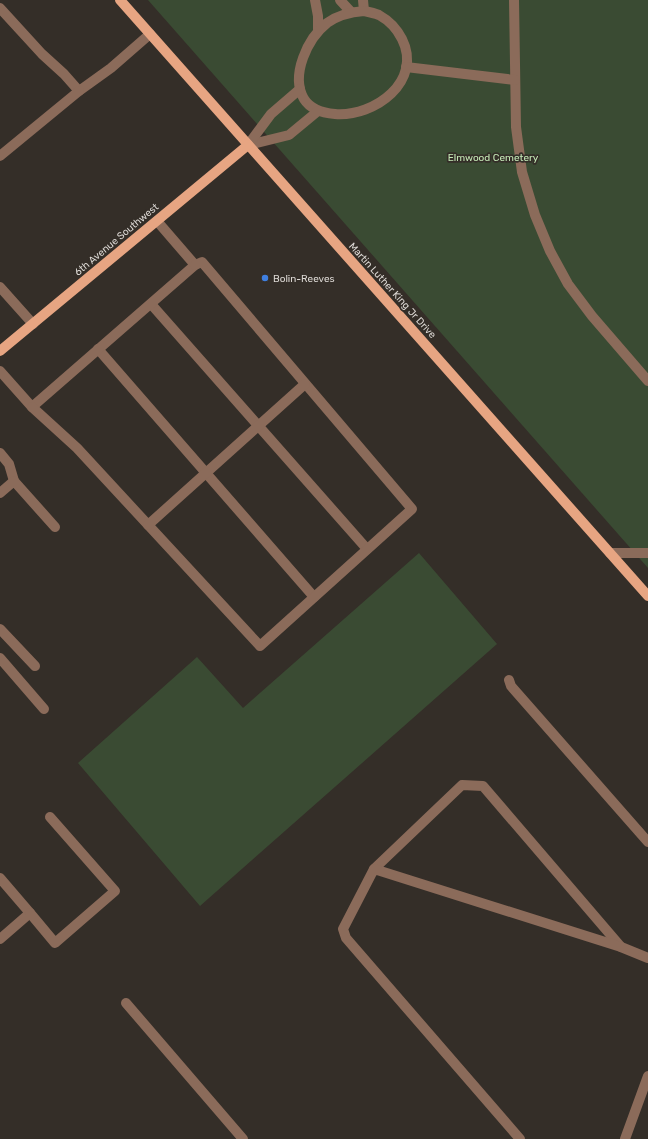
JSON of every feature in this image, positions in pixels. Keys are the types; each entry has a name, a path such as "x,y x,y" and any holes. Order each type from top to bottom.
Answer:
{"main road":[{"name":"Martin Luther King Jr Drive","path":"120,0 648,596"},
{"name":"6th Avenue Southwest","path":"0,351 248,145"}],"street":[{"path":"314,0 318,16 318,31"},
{"path":"340,0 351,12"},
{"path":"363,0 364,10"},
{"path":"514,0 516,127 518,150 528,192 542,234 562,273 579,300 648,381"},
{"path":"0,8 42,54 64,74 79,91"},
{"path":"364,10 379,15 391,24 400,34 406,47 406,67 397,88 388,97 375,106 350,114 328,114 318,111 307,103 300,89 299,80 303,61 318,31 328,22 351,12 364,10"},
{"path":"0,156 79,91 111,68 150,34"},
{"path":"406,67 515,80"},
{"path":"248,145 271,114 300,89"},
{"path":"248,145 289,135 318,111"},
{"path":"157,221 195,265"},
{"path":"0,371 32,407 77,448 260,646 412,509 202,262 195,265 32,407"},
{"path":"0,287 33,324"},
{"path":"151,304 367,549"},
{"path":"98,349 314,597"},
{"path":"148,525 305,384"},
{"path":"0,453 9,464 14,481 55,528"},
{"path":"0,493 14,481"},
{"path":"610,553 648,553"},
{"path":"0,629 35,666"},
{"path":"0,658 44,709"},
{"path":"509,680 511,686 532,712 648,842"},
{"path":"520,1139 346,938 343,929 374,869 462,785 482,786 620,947"},
{"path":"0,878 55,943 115,891 50,817"},
{"path":"374,869 620,947 648,958"},
{"path":"0,939 30,913"},
{"path":"126,1003 243,1139"},
{"path":"625,1139 648,1076"}],"green space":[{"name":"Elmwood Cemetery","path":"148,0 648,0 648,568"},
{"path":"419,553 497,644 200,906 78,763 197,657 243,708"}],"place":[{"name":"Bolin-Reeves","path":"265,278"}]}
